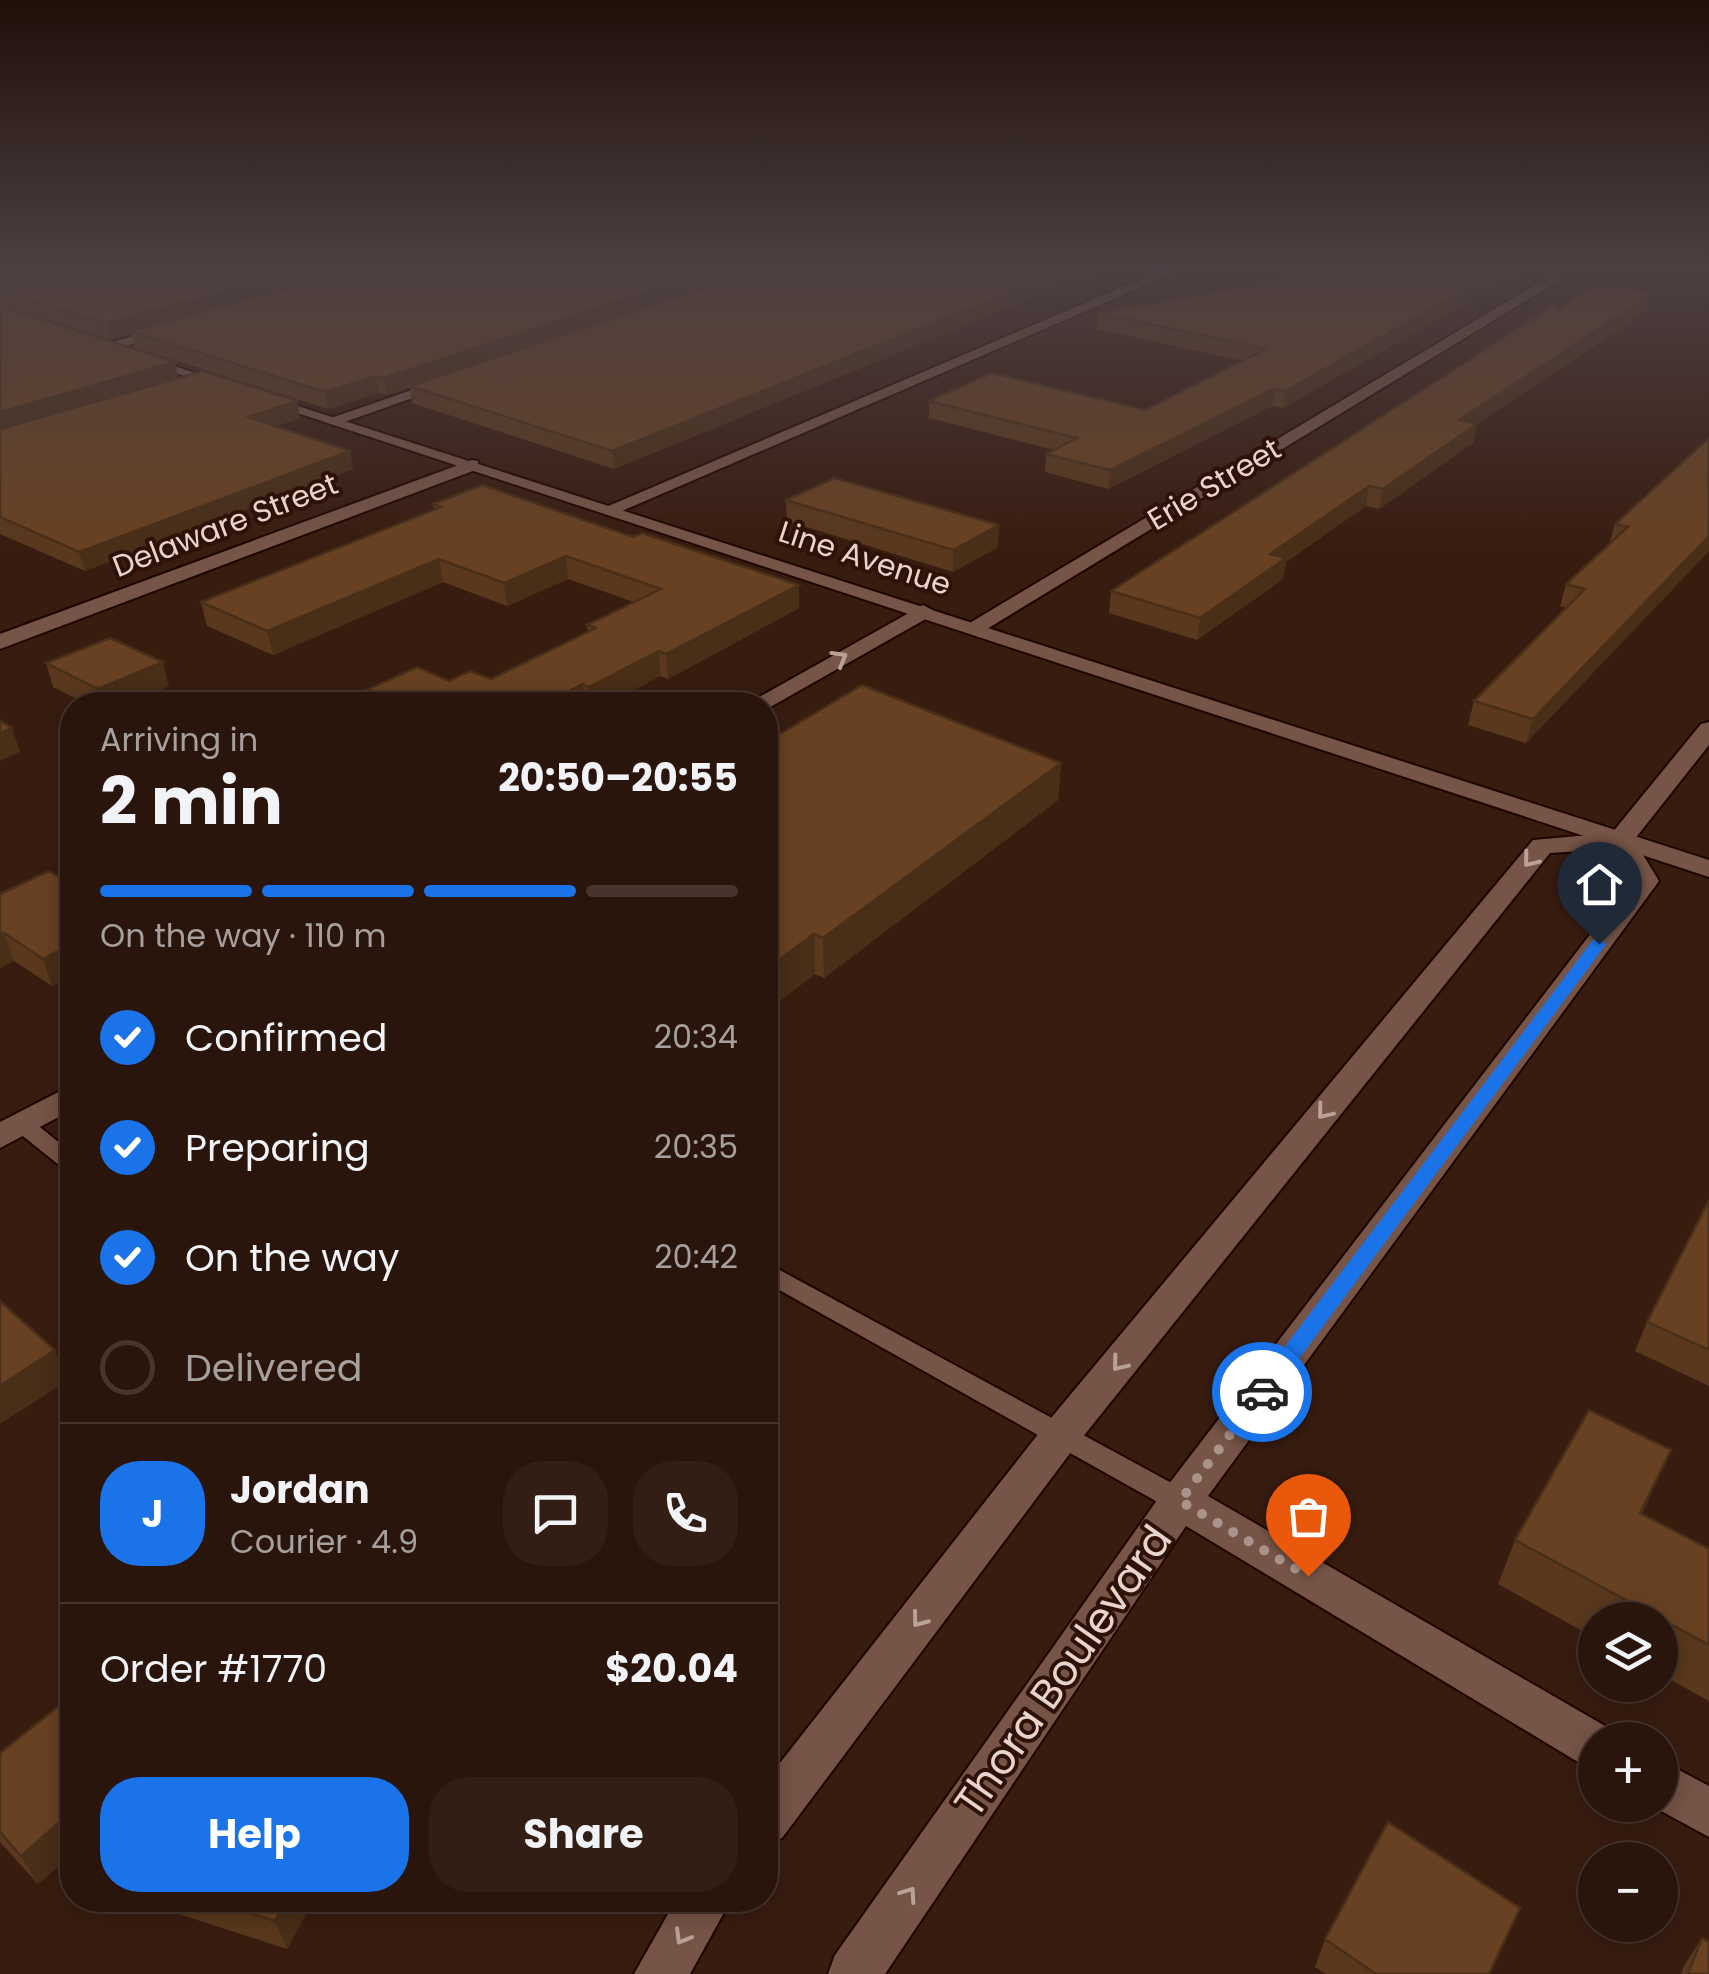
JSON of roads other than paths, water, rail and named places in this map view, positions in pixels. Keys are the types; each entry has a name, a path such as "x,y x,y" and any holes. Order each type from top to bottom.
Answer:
{"street":[{"name":"Line Avenue","path":"155,362 1709,869"},
{"path":"608,510 957,362"},
{"name":"Erie Street","path":"974,627 1415,362"},
{"name":"Delaware Street","path":"334,420 466,376"},
{"path":"169,390 206,379"},
{"name":"Delaware Street","path":"0,642 472,465"},
{"path":"778,693 923,611"},
{"path":"778,1805 1060,1436 1542,846 1620,840 1709,729"},
{"name":"Thora Boulevard","path":"854,1974 1180,1501 1645,882 1620,840"},
{"path":"7,1123 60,1101"},
{"path":"1180,1501 1578,1736"},
{"path":"1678,1795 1709,1813"},
{"path":"660,1974 698,1912"}],"lane":[{"path":"7,1123 60,1156"},
{"path":"778,1278 1180,1501"}]}
